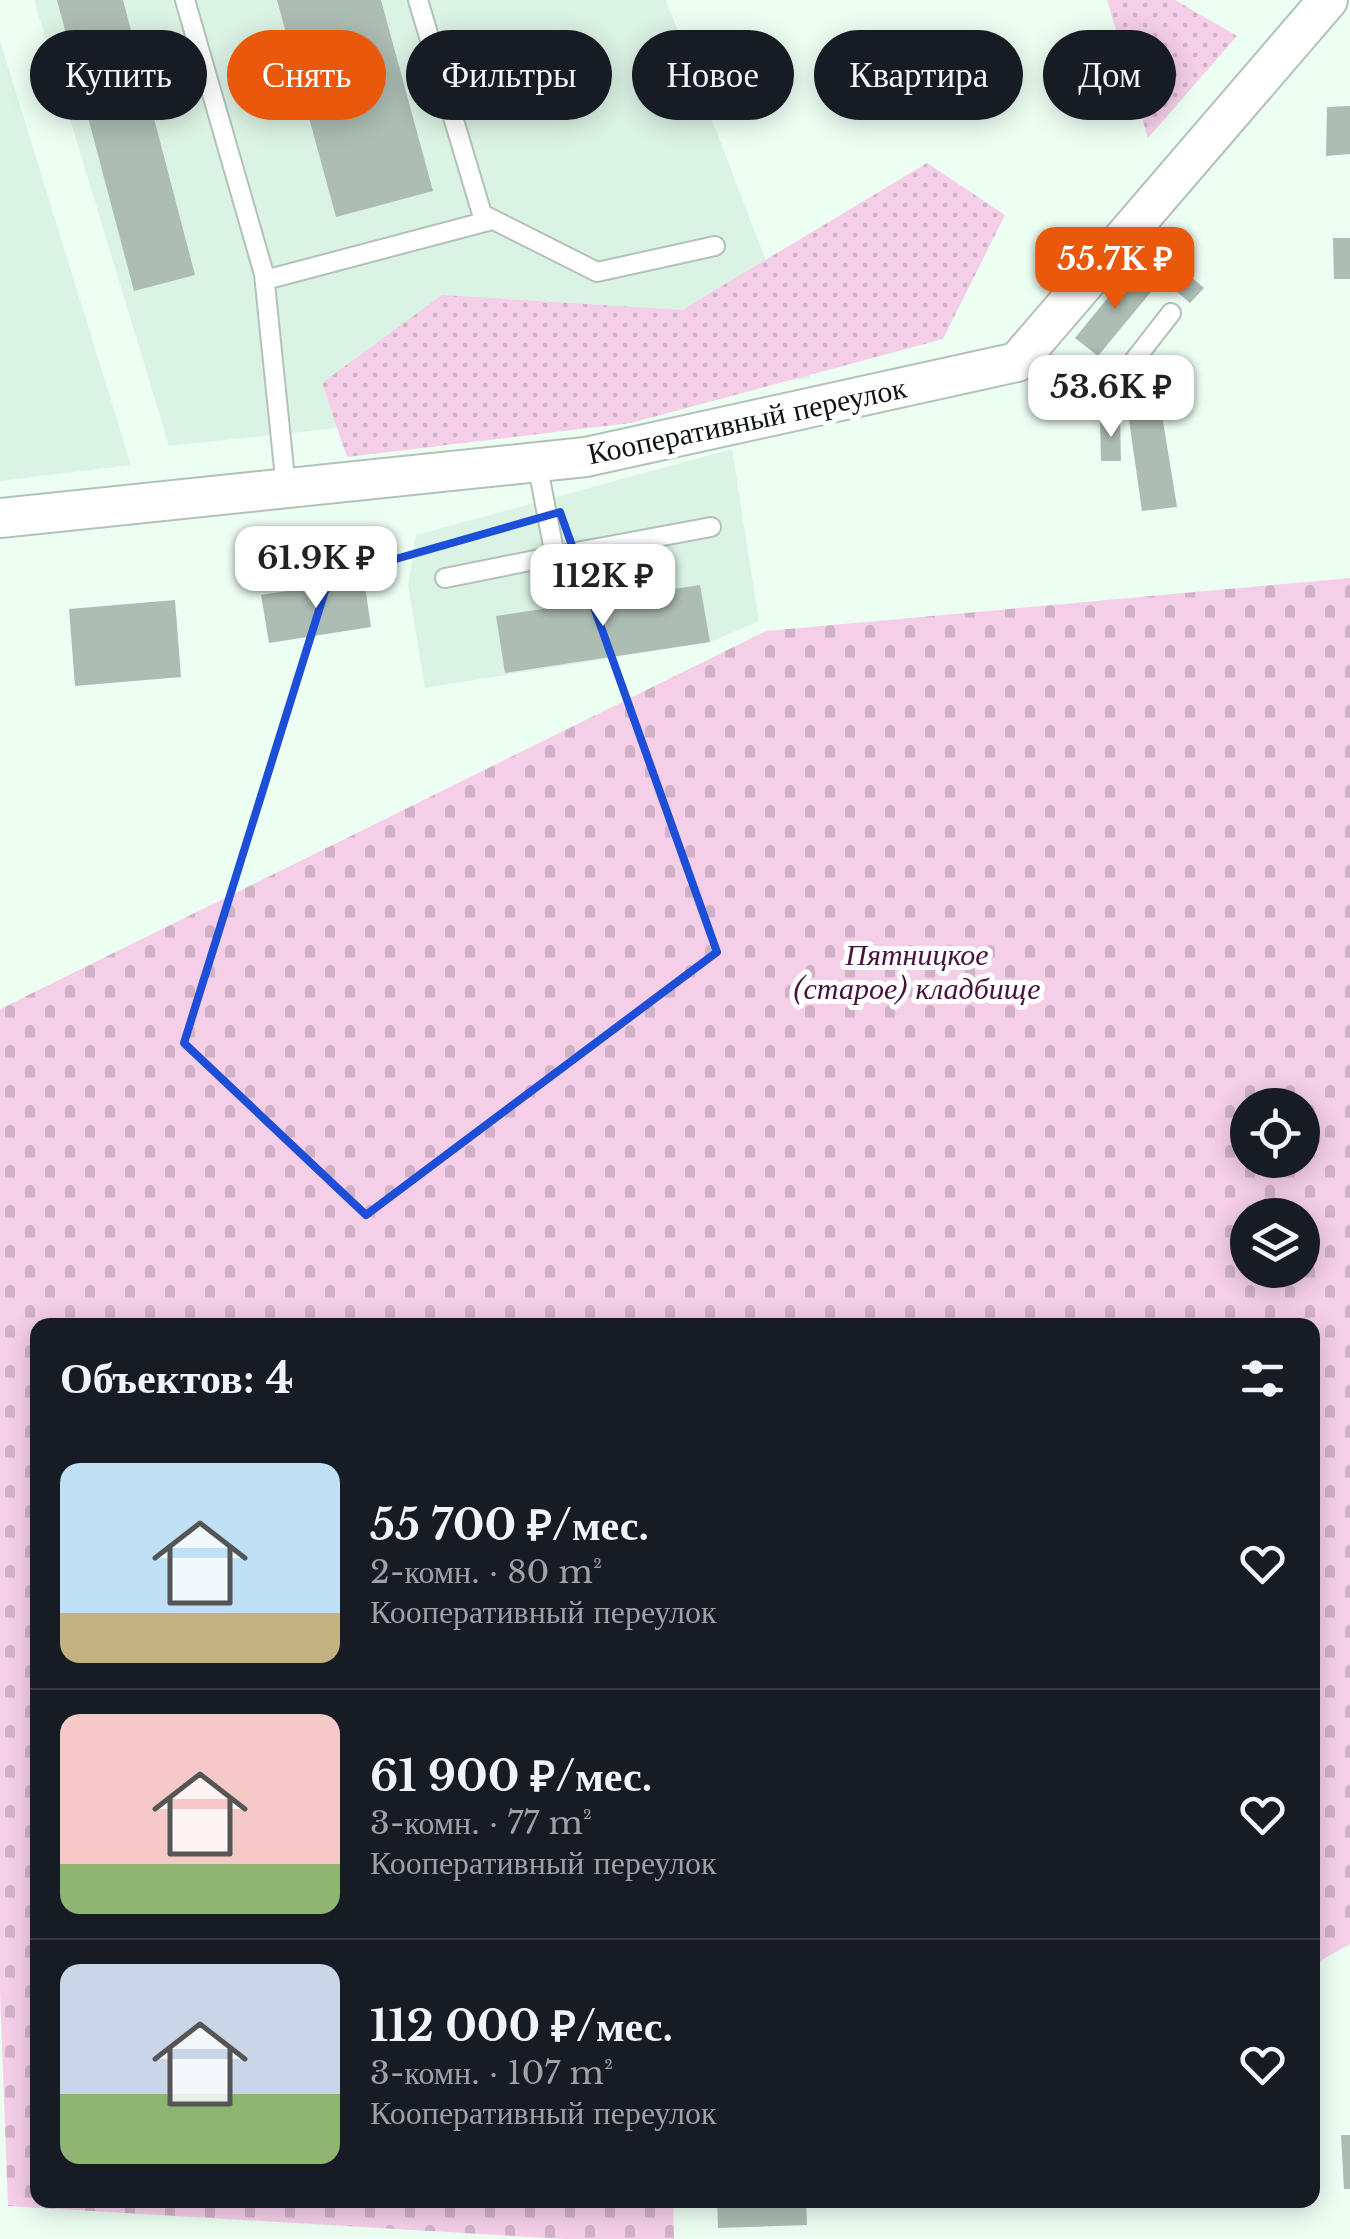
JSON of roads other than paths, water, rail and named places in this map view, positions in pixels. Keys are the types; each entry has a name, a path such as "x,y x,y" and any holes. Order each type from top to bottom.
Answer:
{"street":[{"path":"1017,362 1328,0"},
{"name":"Кооперативный переулок","path":"0,518 586,458 1017,362"}],"lane":[{"path":"184,0 265,280 286,488"},
{"path":"418,0 482,214 597,272 715,246"},
{"path":"265,280 492,220"},
{"path":"1017,362 1080,372 1129,367 1172,313"},
{"path":"538,463 555,556"},
{"path":"444,578 711,528"}],"park label":[{"name":"Пятницкое (старое) кладбище","path":"917,972"}]}
